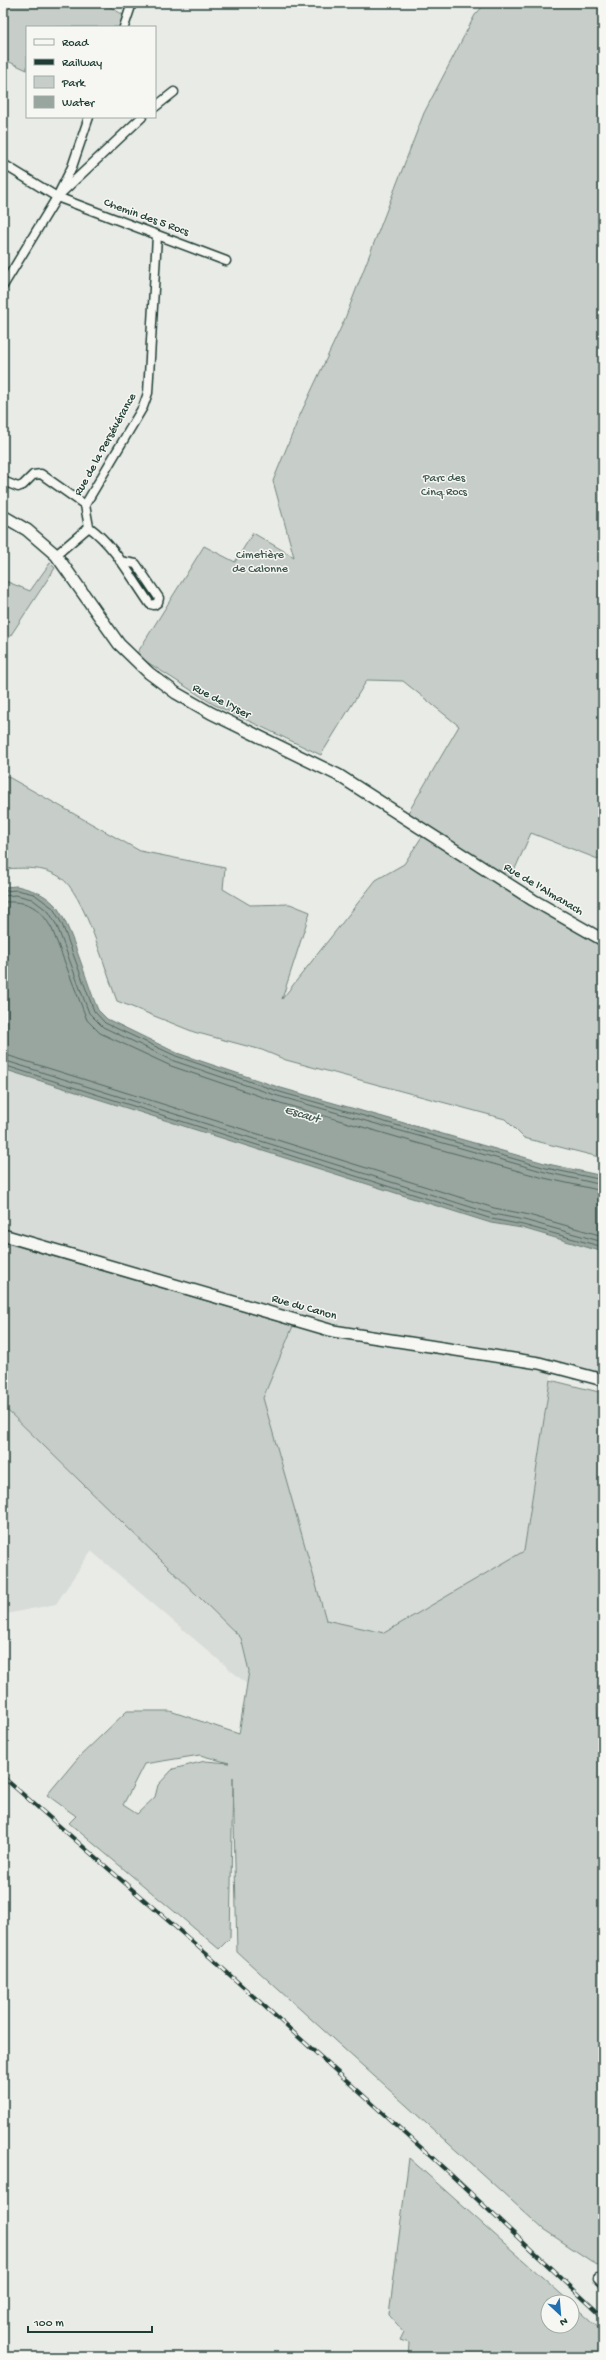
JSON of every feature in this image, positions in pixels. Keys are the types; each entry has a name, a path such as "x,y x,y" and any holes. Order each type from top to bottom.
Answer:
{"main road":[{"name":"Rue de l'Yser","path":"3,516 27,530 56,555 119,644 134,660 165,686 211,713 338,775 470,860"},
{"name":"Rue de l'Almanach","path":"470,860 533,900 603,940"},
{"name":"Rue du Canon","path":"3,1235 333,1330 539,1363 603,1380"}],"street":[{"path":"124,26 132,3"},
{"path":"156,106 174,92"},
{"path":"3,286 57,197 72,167 89,118"},
{"path":"57,197 141,118"},
{"name":"Chemin des 5 Rocs","path":"3,164 57,197 156,236 226,261"},
{"name":"Rue de la Persévérance","path":"89,527 85,505 143,407 148,393 156,236"},
{"path":"3,481 18,487 23,485 33,475 41,474 85,505"},
{"path":"56,555 89,527 104,538 120,561 150,604 154,605 158,602 159,598 136,564 120,561"}],"shaded area":[{"path":"3,1069 491,1223 522,1228 589,1248 603,1255 603,1373 556,1361 550,1380 524,1551 384,1633 325,1620 263,1398 293,1326 3,1242"},
{"path":"3,1406 241,1638 249,1671 248,1685 91,1551 56,1604 6,1614 3,1621"}],"green space":[{"path":"3,3 104,3 128,18 124,26 26,26 26,70 3,59"},
{"name":"Parc des Cinq Rocs","path":"486,3 603,3 603,861 531,833 510,880 405,818 459,726 403,681 367,680 321,755 213,704 136,655 204,546 235,562 253,533 294,557 273,481 300,415 344,321 424,113 475,15"},
{"path":"50,563 55,568 3,647 3,580 30,591"},
{"path":"3,774 140,851 225,868 223,889 250,905 290,904 310,912 282,999 376,880 404,864 423,835 603,939 603,1158 524,1138 505,1119 286,1060 262,1050 194,1032 117,1001 86,915 69,885 53,873 40,869 3,869"},
{"path":"3,1242 293,1326 263,1398 326,1620 384,1633 524,1551 550,1380 603,1393 603,1695 597,1706 601,1779 603,1780 603,2269 543,2229 237,1952 233,1777 230,1938 219,1949 69,1823 76,1816 47,1795 77,1759 127,1711 170,1711 239,1734 249,1671 241,1638 3,1406","holes":["200,1755 229,1763 205,1761 173,1769 158,1785 155,1797 137,1814 123,1805 144,1764"]},
{"path":"409,2158 561,2294 540,2294 540,2334 580,2334 580,2311 603,2332 603,2357 408,2357 409,2343 400,2340 404,2332 389,2315"}],"water":[{"name":"Escaut","path":"17,886 42,895 55,905 72,938 98,1010 107,1019 177,1053 281,1088 548,1164 603,1176 603,1252 522,1228 491,1223 3,1069 3,887"}],"railway":[{"path":"3,1777 211,1958 448,2172 603,2317"}],"park label":[{"name":"Cimetière de Calonne","path":"260,563"}]}
